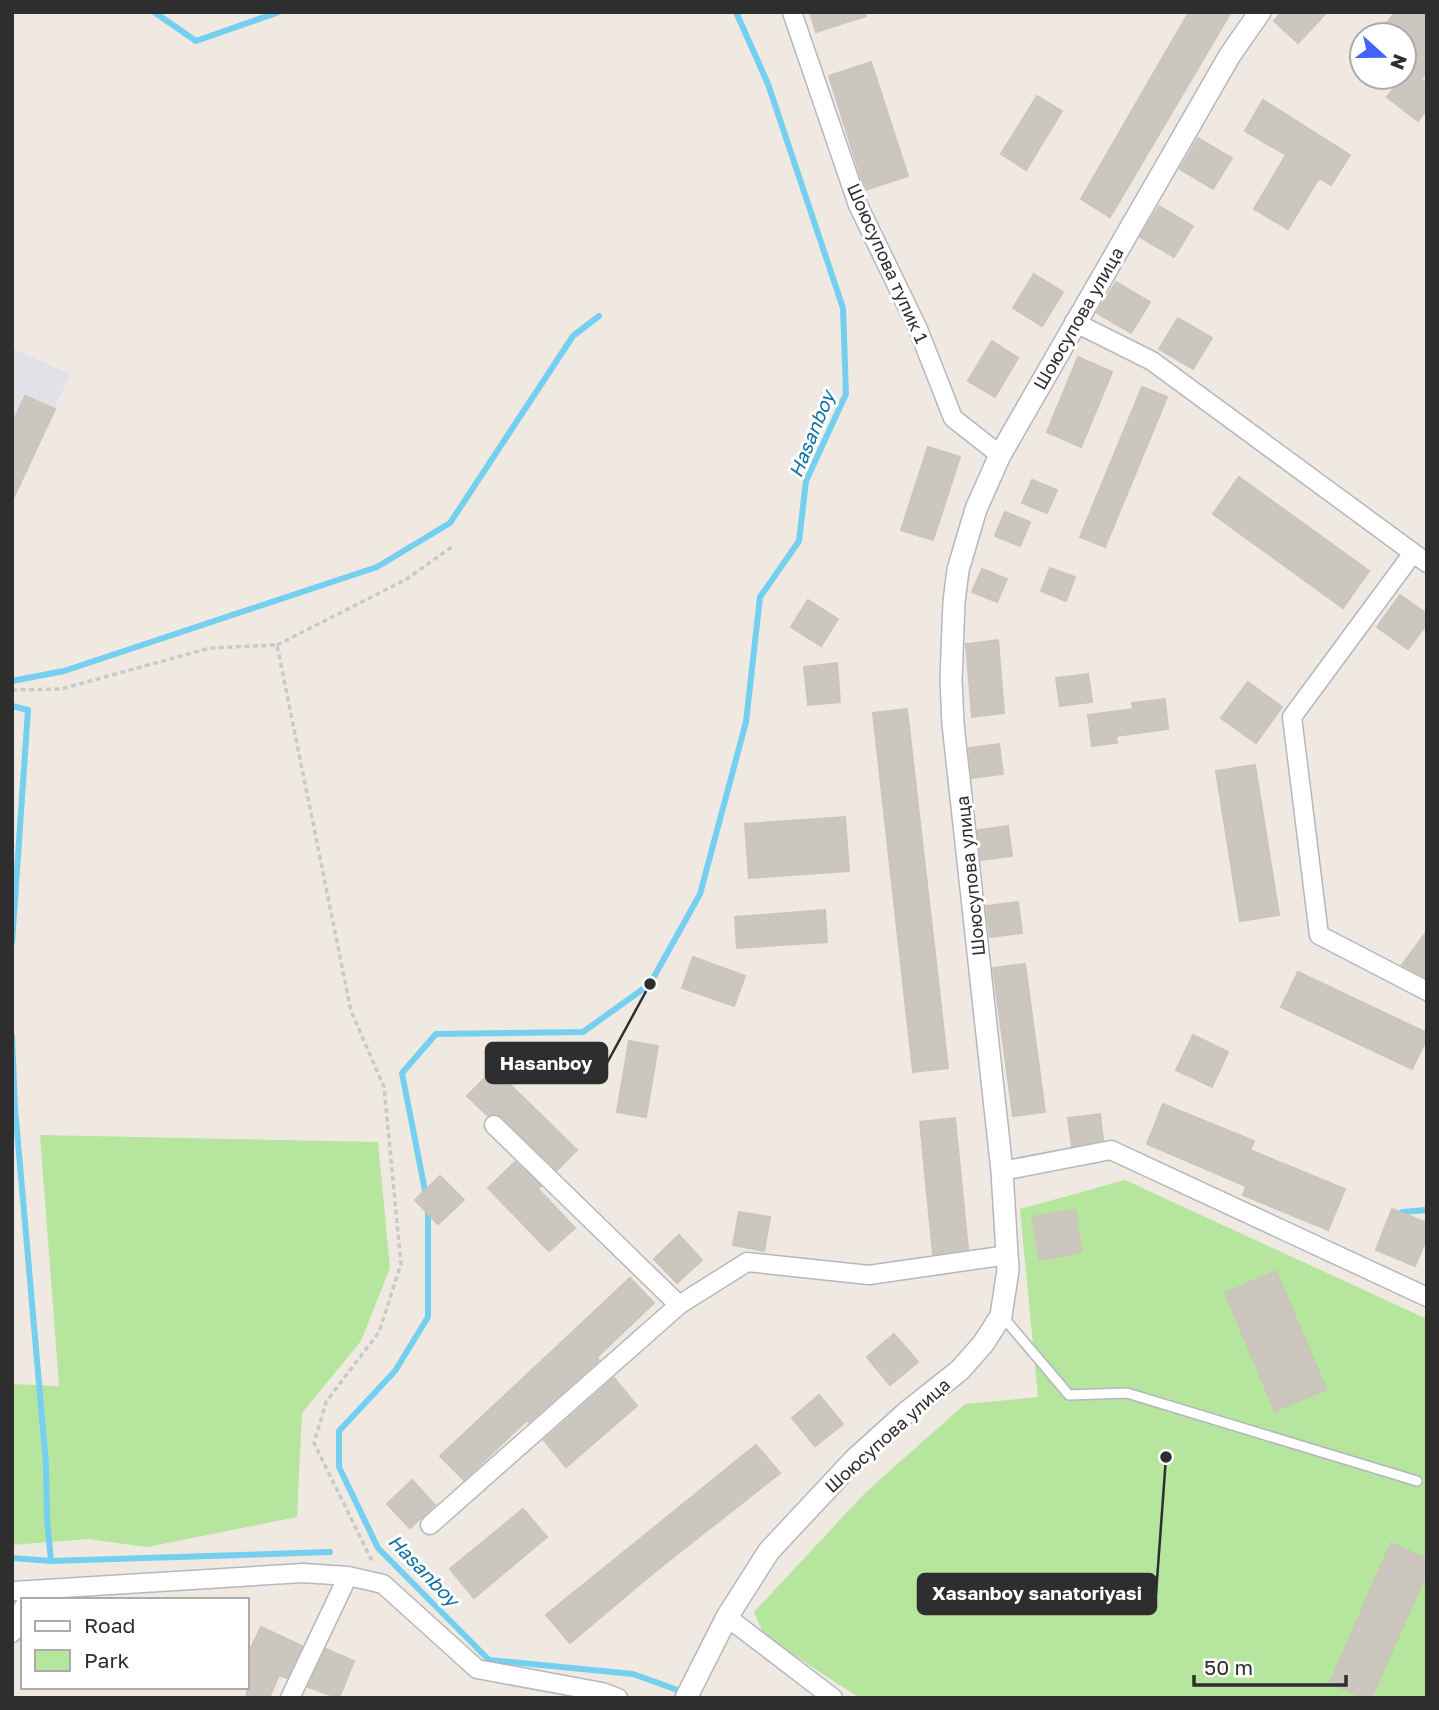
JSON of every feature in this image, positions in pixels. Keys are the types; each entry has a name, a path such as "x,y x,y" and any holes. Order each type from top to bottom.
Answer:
{"street":[{"name":"Шоюсупова тупик 1","path":"792,12 858,205 918,329 953,418 1000,455"},
{"name":"Шоюсупова улица","path":"691,1690 727,1616 754,1572 785,1532 855,1459 907,1412 960,1370 983,1344 1001,1316 1008,1286 1002,1171 951,680 958,570 976,509 1000,455 1074,322 1230,55 1259,12"},
{"path":"1074,322 1152,361 1420,558 1292,717 1319,935 1427,991"},
{"path":"494,1125 679,1305"},
{"path":"1002,1171 1111,1150 1427,1297"},
{"path":"430,1525 679,1305 747,1262 869,1275 1008,1255"},
{"path":"23,1594 303,1573 348,1576 383,1584 477,1669 602,1692 618,1698"},
{"path":"290,1698 348,1576"},
{"path":"12,1633 21,1613"},
{"path":"727,1616 833,1698"}],"lane":[{"path":"1001,1316 1069,1395 1127,1393 1417,1481"}],"path":[{"path":"12,690 61,689 210,648 277,645 405,580 452,547"},
{"path":"277,645 351,1011 384,1087 401,1264 379,1332 326,1402 314,1443 383,1584"}],"shaded area":[{"path":"12,348 70,374 12,501"}],"green space":[{"path":"40,1135 378,1142 390,1268 361,1341 302,1413 297,1517 147,1547 87,1539 12,1545 12,1384 59,1386"},
{"path":"1125,1180 1427,1319 1427,1698 860,1698 764,1636 754,1612 866,1492 965,1404 1038,1397 1020,1209"}],"building":[{"path":"810,12 865,12 866,16 816,32"},
{"path":"1189,12 1231,12 1110,217 1081,199"},
{"path":"1282,12 1327,12 1298,43 1274,21"},
{"path":"1395,12 1427,12 1427,73 1421,79 1427,84 1427,109 1418,121 1387,97 1392,91 1418,91 1418,21 1388,21"},
{"path":"871,62 908,176 865,190 829,76"},
{"path":"1037,96 1062,111 1026,170 1001,154"},
{"path":"1263,100 1350,155 1331,185 1319,178 1288,229 1254,209 1286,155 1245,131"},
{"path":"1198,138 1232,158 1213,189 1180,169"},
{"path":"1159,206 1193,226 1174,257 1140,237"},
{"path":"1034,274 1063,292 1042,326 1013,308"},
{"path":"1116,282 1150,302 1131,333 1097,313"},
{"path":"1178,318 1212,338 1193,369 1159,349"},
{"path":"992,341 1018,358 995,397 968,381"},
{"path":"1078,357 1112,372 1081,447 1047,432"},
{"path":"1142,387 1167,397 1105,547 1080,537"},
{"path":"25,396 55,409 12,501 12,424"},
{"path":"928,447 960,457 933,540 901,530"},
{"path":"1239,477 1369,571 1343,608 1213,514"},
{"path":"1032,480 1057,490 1047,513 1022,503"},
{"path":"1005,512 1030,522 1020,546 995,536"},
{"path":"1050,568 1075,577 1066,601 1041,591"},
{"path":"982,569 1007,579 997,602 972,592"},
{"path":"1400,595 1427,614 1427,624 1408,649 1377,627"},
{"path":"808,600 838,619 821,646 791,627"},
{"path":"998,640 1004,713 972,717 966,644"},
{"path":"837,663 840,702 808,705 804,667"},
{"path":"1088,674 1092,702 1060,706 1056,678"},
{"path":"1248,682 1282,707 1256,743 1221,718"},
{"path":"1165,699 1168,729 1116,736 1117,743 1092,746 1088,715 1133,709 1132,703"},
{"path":"907,709 948,1068 913,1072 873,713"},
{"path":"999,744 1003,774 972,778 969,748"},
{"path":"1255,765 1279,915 1240,921 1216,771"},
{"path":"845,817 849,871 749,878 745,824"},
{"path":"1008,826 1012,856 981,860 978,830"},
{"path":"1018,902 1022,933 990,937 986,906"},
{"path":"825,910 827,942 737,948 735,917"},
{"path":"1427,931 1427,978 1402,965"},
{"path":"693,957 745,976 734,1006 682,988"},
{"path":"1025,964 1045,1112 1013,1116 993,968"},
{"path":"1298,972 1427,1033 1412,1069 1281,1007"},
{"path":"1193,1035 1228,1052 1212,1087 1176,1070"},
{"path":"629,1041 658,1046 646,1117 617,1112"},
{"path":"494,1069 577,1150 557,1170 502,1117 496,1114 488,1116 467,1096"},
{"path":"1163,1104 1254,1141 1250,1150 1345,1189 1328,1230 1243,1195 1246,1186 1147,1144"},
{"path":"1100,1114 1103,1140 1072,1146 1068,1118"},
{"path":"955,1118 968,1249 933,1254 920,1122"},
{"path":"515,1162 541,1186 538,1189 575,1228 549,1251 488,1188"},
{"path":"440,1176 464,1200 438,1224 415,1200"},
{"path":"1392,1209 1427,1223 1427,1238 1415,1266 1376,1250"},
{"path":"1075,1210 1082,1252 1040,1260 1032,1217"},
{"path":"739,1212 770,1217 764,1251 733,1245"},
{"path":"679,1235 702,1260 677,1283 654,1259"},
{"path":"1276,1271 1326,1389 1275,1411 1225,1293"},
{"path":"630,1278 654,1303 597,1357 599,1360 529,1422 527,1420 464,1480 440,1456"},
{"path":"894,1334 918,1362 890,1385 867,1357"},
{"path":"614,1378 637,1406 566,1467 544,1440"},
{"path":"819,1395 843,1424 815,1446 792,1418"},
{"path":"756,1445 780,1473 570,1643 546,1615"},
{"path":"412,1480 435,1505 410,1528 387,1504"},
{"path":"523,1509 547,1537 474,1598 450,1569"},
{"path":"1391,1543 1427,1559 1427,1572 1371,1698 1365,1698 1330,1683"},
{"path":"261,1627 302,1646 287,1678 279,1675 269,1698 247,1698 248,1654"},
{"path":"326,1649 354,1661 339,1698 308,1687"}],"waterway":[{"name":"Hasanboy","path":"154,12 196,41 279,12"},
{"name":"Hasanboy","path":"426,1196 402,1073 436,1034 583,1032 650,984 700,894 746,722 760,597 799,541 806,481 846,394 843,308 768,84 736,12"},
{"path":"12,681 64,671 377,567 450,523 573,336 599,316"},
{"path":"12,706 28,710 12,943"},
{"path":"12,1036 15,1108 46,1464 51,1561"},
{"name":"Hasanboy","path":"428,1207 428,1317 395,1371 339,1431 339,1467 378,1548 489,1660 633,1674 700,1698"},
{"path":"1402,1212 1427,1210"},
{"path":"12,1558 51,1561 330,1552"}],"place":[{"name":"Hasanboy","path":"650,984"},
{"name":"Xasanboy sanatoriyasi","path":"1166,1457"}]}
